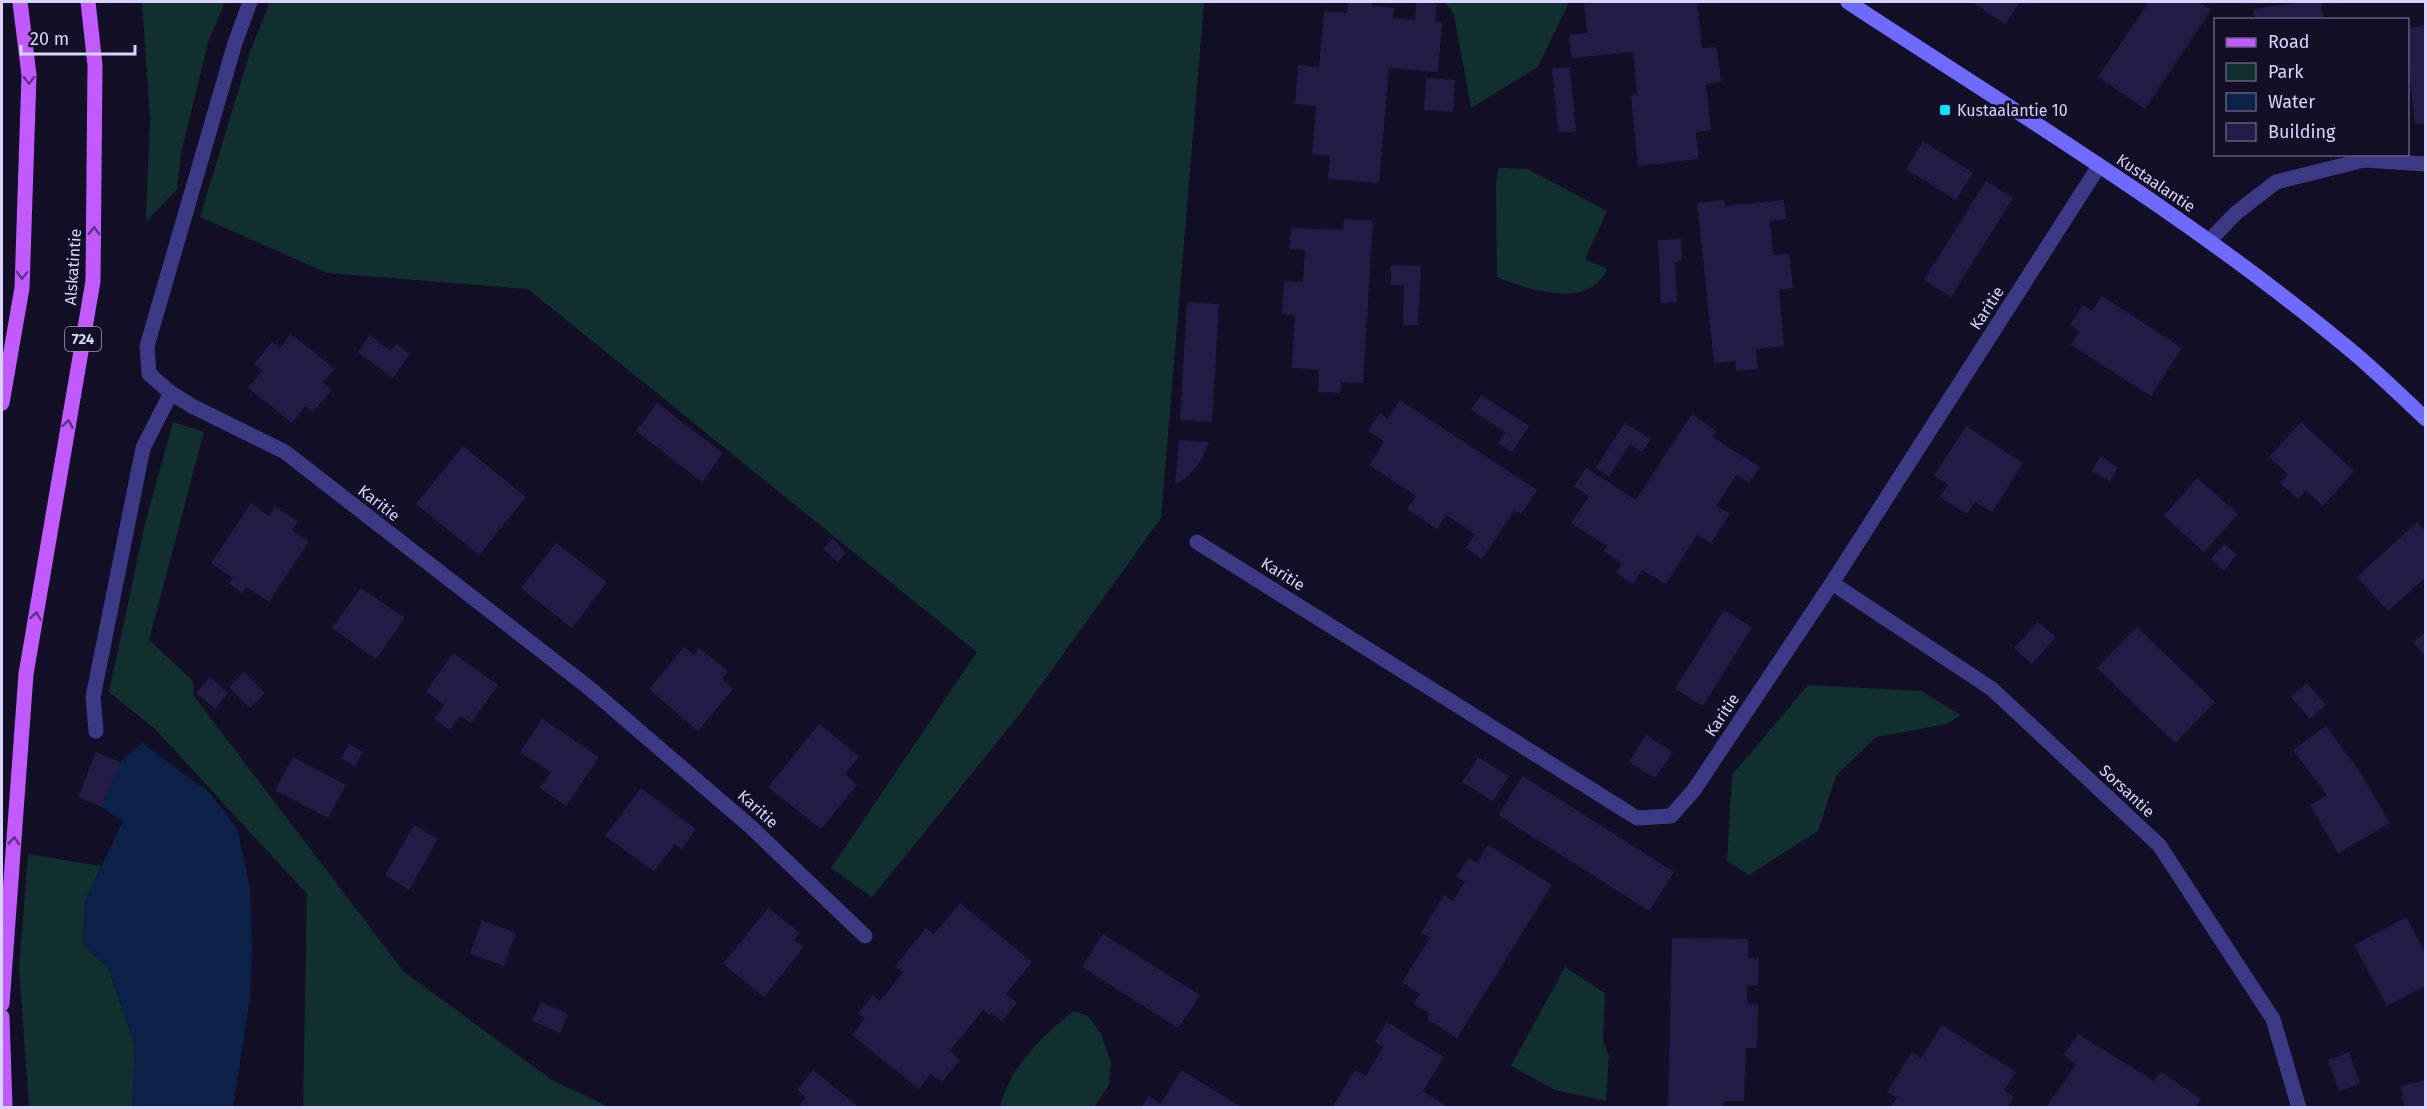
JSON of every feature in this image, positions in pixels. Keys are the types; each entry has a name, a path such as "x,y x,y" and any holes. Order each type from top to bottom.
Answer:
{"main road":[{"path":"2,403 22,288 29,75 20,2"},
{"name":"Alskatintie","path":"2,1004 26,674 93,281 95,65 88,2"},
{"name":"Kustaalantie","path":"1848,2 2099,166 2209,241 2349,348 2426,419"},
{"path":"2,1017 5,1107"}],"street":[{"name":"Karitie","path":"250,2 235,43 147,346 149,374 171,393 192,406 285,452 588,687 745,821 865,936"},
{"path":"2209,241 2236,213 2276,182 2364,159 2426,164"},
{"name":"Karitie","path":"1197,542 1637,818 1671,816 1694,790 1832,584 2099,166"},
{"path":"96,730 93,696 143,448 171,393"},
{"name":"Sorsantie","path":"1832,584 1992,689 2159,845 2274,1019 2299,1107"}],"green space":[{"path":"142,2 225,2 208,42 181,154 177,189 146,222 150,119"},
{"path":"270,2 1204,2 1161,518 1020,714 872,897 831,868 977,652 528,289 327,273 200,217 250,52"},
{"path":"1445,2 1569,2 1538,67 1471,108 1454,14"},
{"path":"1499,168 1528,169 1607,211 1585,259 1607,269 1599,282 1573,293 1557,293 1525,287 1497,277 1496,182"},
{"path":"173,422 204,432 149,640 193,681 193,695 404,972 552,1080 609,1107 303,1107 307,894 155,729 109,692 145,524"},
{"path":"1808,685 1921,691 1961,715 1947,724 1876,737 1836,776 1818,831 1749,875 1727,861 1732,775"},
{"path":"28,854 101,866 85,901 83,945 108,968 135,1045 132,1107 29,1107 19,969"},
{"path":"1565,967 1605,993 1603,1041 1609,1056 1606,1101 1555,1090 1511,1066"},
{"path":"1074,1011 1088,1016 1101,1034 1111,1062 1109,1085 1094,1107 1000,1107 1011,1078 1019,1065 1050,1031"}],"water":[{"path":"142,743 210,793 237,828 250,888 252,949 250,998 233,1107 132,1107 135,1045 108,968 83,945 85,901 123,821 102,807 120,762"}],"building":[{"path":"1348,2 1372,2 1372,6 1394,8 1393,18 1415,20 1416,2 1437,4 1435,22 1442,22 1438,72 1389,68 1379,183 1328,179 1330,156 1312,154 1316,106 1295,104 1298,65 1319,67 1324,11 1347,13"},
{"path":"1697,2 1702,48 1717,47 1721,82 1706,84 1711,130 1696,132 1699,159 1638,166 1631,96 1637,95 1633,52 1571,58 1569,35 1587,33 1584,4"},
{"path":"1972,2 2020,2 2005,24"},
{"path":"2149,2 2199,2 2211,10 2145,109 2098,77"},
{"path":"2321,2 2324,18 2255,18 2253,9"},
{"path":"2426,25 2426,123 2415,124 2409,70 2409,28"},
{"path":"1570,67 1576,131 1558,133 1552,68"},
{"path":"1426,78 1455,80 1453,112 1424,110"},
{"path":"1923,141 1973,173 1956,200 1906,169"},
{"path":"1986,181 2013,198 1951,297 1924,280"},
{"path":"1725,200 1725,206 1784,200 1786,219 1770,221 1773,255 1789,253 1793,288 1779,290 1784,346 1756,349 1758,369 1736,371 1735,361 1714,363 1697,203"},
{"path":"1344,219 1373,221 1363,383 1341,382 1340,393 1318,392 1319,370 1292,368 1295,315 1282,314 1284,281 1303,282 1305,250 1289,249 1291,228 1343,230"},
{"path":"1681,239 1682,261 1675,262 1677,302 1661,303 1658,240"},
{"path":"1391,265 1421,266 1418,325 1403,325 1404,285 1391,285"},
{"path":"2102,296 2182,348 2151,396 2071,345 2079,331 2070,325 2083,305 2092,311"},
{"path":"1187,302 1219,304 1212,422 1180,420"},
{"path":"291,334 335,369 323,383 332,390 313,412 305,406 292,423 248,388 262,371 254,364 272,342 280,348"},
{"path":"370,335 391,351 396,344 410,354 393,378 358,352"},
{"path":"1481,395 1529,426 1512,452 1498,443 1505,432 1471,410"},
{"path":"1400,400 1537,490 1521,514 1515,510 1482,559 1466,548 1475,534 1446,515 1437,529 1407,509 1416,496 1369,465 1384,442 1368,431 1380,413 1388,419"},
{"path":"657,403 723,453 702,482 636,431"},
{"path":"1692,414 1716,431 1712,437 1760,467 1749,483 1736,475 1716,506 1730,514 1711,543 1697,535 1666,584 1642,570 1633,584 1616,573 1622,563 1603,551 1607,546 1571,523 1589,496 1574,486 1586,468 1636,500"},
{"path":"2301,422 2354,471 2323,506 2306,491 2298,499 2280,483 2288,474 2269,457"},
{"path":"1625,423 1651,439 1642,452 1630,444 1609,477 1596,468"},
{"path":"1966,426 2023,463 1992,512 1975,502 1967,514 1940,497 1948,485 1934,476"},
{"path":"1179,440 1209,442 1199,464 1186,478 1175,485"},
{"path":"463,446 526,497 479,555 416,504"},
{"path":"2100,456 2118,467 2110,481 2092,471"},
{"path":"2197,478 2238,514 2204,552 2164,516"},
{"path":"251,503 269,516 275,507 298,521 292,530 309,542 269,602 247,587 242,593 229,584 233,578 211,563"},
{"path":"2417,522 2426,531 2426,577 2388,611 2357,577"},
{"path":"833,539 846,553 837,562 823,548"},
{"path":"556,543 607,582 572,628 521,588"},
{"path":"2224,544 2237,555 2224,571 2211,559"},
{"path":"361,588 405,618 376,659 332,628"},
{"path":"1724,610 1752,627 1703,706 1675,689"},
{"path":"2038,622 2056,637 2032,664 2014,648"},
{"path":"2137,627 2215,702 2175,743 2097,668"},
{"path":"2426,632 2426,658 2413,642"},
{"path":"684,647 694,655 699,648 728,671 722,679 733,689 698,731 649,689"},
{"path":"453,653 498,685 471,723 460,716 450,730 434,719 444,705 426,691"},
{"path":"244,672 265,693 250,708 229,687"},
{"path":"210,677 228,693 215,709 196,693"},
{"path":"2307,683 2326,705 2310,719 2291,697"},
{"path":"543,719 599,757 566,806 540,788 551,772 520,752"},
{"path":"819,724 859,756 845,774 857,785 821,829 768,787"},
{"path":"2326,726 2362,775 2390,823 2338,853 2310,805 2327,795 2293,750"},
{"path":"1646,735 1673,752 1655,778 1629,762"},
{"path":"349,744 363,752 355,766 341,758"},
{"path":"96,752 120,762 102,807 78,797"},
{"path":"293,757 346,785 328,818 275,790"},
{"path":"1478,757 1509,776 1493,801 1462,782"},
{"path":"1523,776 1674,872 1649,911 1498,815"},
{"path":"641,788 696,829 682,849 675,844 654,871 605,836"},
{"path":"414,825 438,839 409,890 385,875"},
{"path":"1488,845 1552,885 1457,1038 1427,1019 1430,1014 1414,1004 1420,994 1402,982 1430,938 1421,933 1444,895 1453,901 1465,882 1456,877 1469,858 1477,863"},
{"path":"960,903 1032,962 1006,994 1017,1003 1002,1021 983,1010 950,1051 960,1060 942,1082 931,1074 919,1089 852,1035 865,1019 858,1013 873,995 880,1001 903,972 895,966 926,928 934,934"},
{"path":"768,908 800,933 794,940 804,947 764,997 723,964"},
{"path":"2406,917 2426,954 2426,986 2387,1006 2354,945"},
{"path":"482,920 516,933 504,966 470,954"},
{"path":"1103,934 1200,995 1178,1028 1082,967"},
{"path":"1672,938 1748,939 1748,958 1759,958 1758,985 1747,985 1747,1004 1758,1005 1757,1048 1746,1048 1744,1101 1723,1101 1723,1108 1668,1108"},
{"path":"541,1002 568,1014 560,1033 532,1021"},
{"path":"1387,1022 1444,1057 1423,1091 1449,1108 1332,1108 1355,1070 1366,1076 1383,1047 1375,1042"},
{"path":"1942,1025 2016,1072 2004,1090 2014,1097 2007,1108 1890,1108 1897,1097 1887,1092 1912,1052 1921,1058"},
{"path":"2078,1034 2154,1081 2161,1072 2201,1099 2195,1108 2046,1108 2076,1064 2063,1055"},
{"path":"2349,1052 2360,1084 2339,1091 2328,1060"},
{"path":"813,1070 860,1108 798,1108 806,1097 797,1090"},
{"path":"1181,1070 1243,1108 1141,1108 1148,1096 1161,1104"},
{"path":"2426,1080 2426,1108 2405,1108 2400,1086"}],"place":[{"name":"Kustaalantie 10","path":"1945,110"}]}
